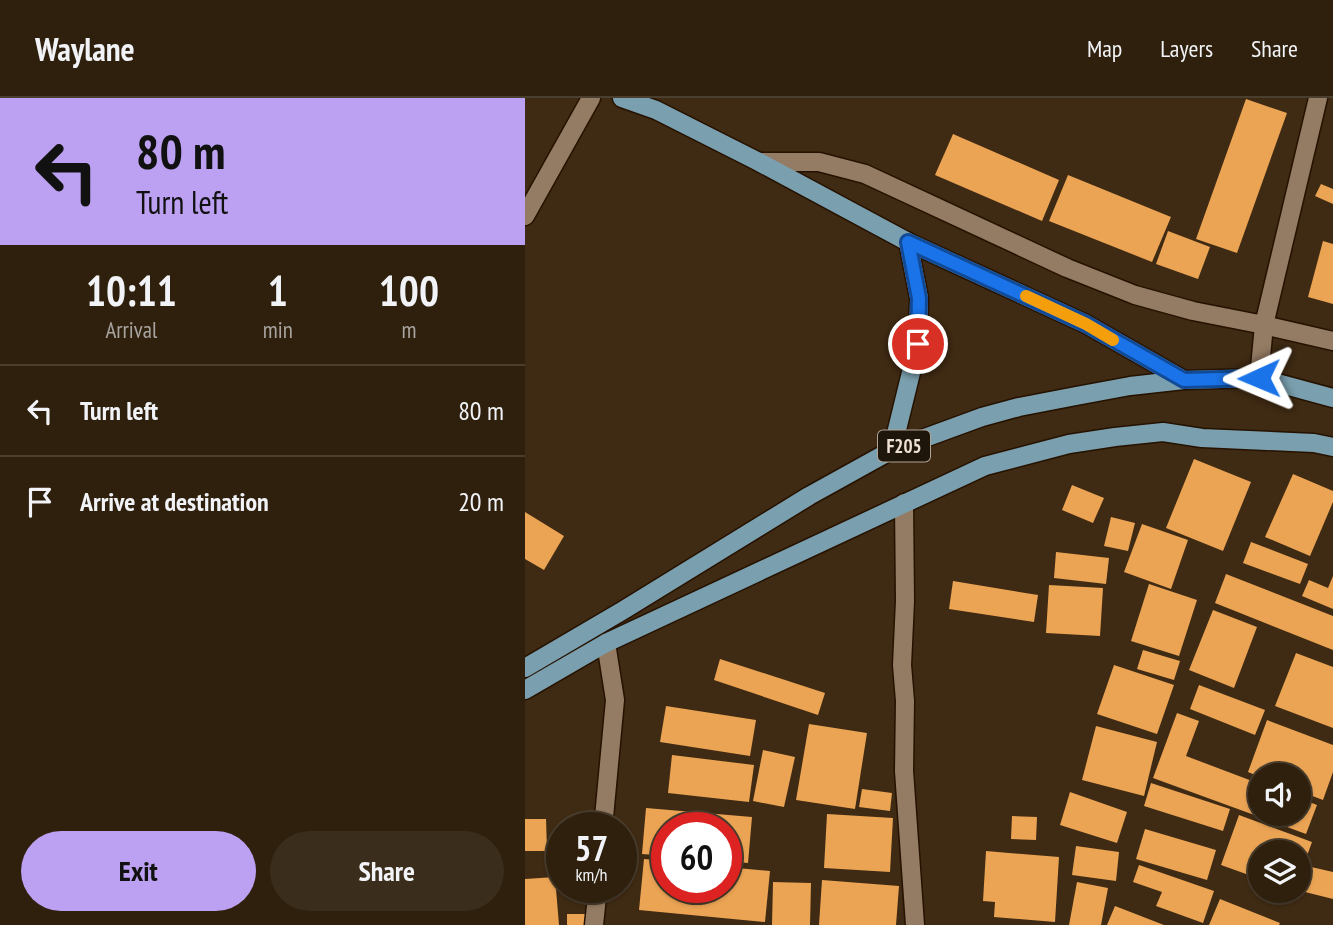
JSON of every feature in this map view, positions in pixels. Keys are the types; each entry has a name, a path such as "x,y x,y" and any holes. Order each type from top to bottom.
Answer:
{"main road":[{"path":"622,98 659,104 759,162 908,242 1086,324 1184,380"},
{"path":"893,450 918,344 919,298 908,242"},
{"name":"F205","path":"525,667 809,496 893,450 982,417 1019,407 1130,386 1184,380 1259,378 1333,398"},
{"name":"F205","path":"525,690 606,643 985,466 1069,444 1163,432 1202,438 1314,443 1333,447"}],"street":[{"path":"525,216 591,98"},
{"path":"1259,378 1264,325 1318,98"},
{"path":"759,162 819,162 865,174 1067,268 1135,295 1193,311 1333,341"},
{"path":"904,503 904,771 915,925"},
{"path":"605,812 615,701 606,643"},
{"path":"594,925 596,903"}],"building":[{"path":"1246,99 1287,113 1237,253 1196,239"},
{"path":"953,134 1059,180 1042,221 935,175"},
{"path":"1068,175 1171,217 1152,262 1049,221"},
{"path":"1321,184 1333,189 1333,204 1315,196"},
{"path":"1168,231 1210,247 1198,279 1156,264"},
{"path":"1323,241 1333,244 1333,304 1308,297"},
{"path":"1194,459 1251,482 1223,551 1166,528"},
{"path":"1293,474 1333,491 1333,502 1310,556 1265,537"},
{"path":"1072,485 1104,498 1093,523 1062,510"},
{"path":"525,512 564,536 544,570 525,559"},
{"path":"1111,517 1135,523 1128,551 1104,546"},
{"path":"1142,524 1188,540 1171,589 1124,572"},
{"path":"1251,542 1308,564 1300,584 1243,563"},
{"path":"1056,552 1109,558 1106,584 1054,578"},
{"path":"1226,574 1333,616 1333,650 1215,603"},
{"path":"1333,576 1333,609 1302,596 1309,580 1328,588"},
{"path":"953,581 1038,595 1034,622 949,609"},
{"path":"1149,584 1197,600 1179,656 1131,641"},
{"path":"1049,585 1103,588 1100,636 1046,633"},
{"path":"1213,610 1257,627 1234,688 1189,670"},
{"path":"1143,650 1180,661 1174,680 1137,669"},
{"path":"1296,653 1333,667 1333,728 1275,706"},
{"path":"720,659 825,693 818,715 714,680"},
{"path":"1114,665 1174,685 1157,734 1097,714"},
{"path":"1199,685 1265,710 1255,735 1190,709"},
{"path":"666,706 756,720 750,756 660,742"},
{"path":"1177,713 1199,721 1186,756 1248,779 1248,813 1153,778"},
{"path":"1267,720 1333,745 1333,772 1323,800 1311,796 1311,763 1251,763"},
{"path":"809,724 867,733 855,809 796,800"},
{"path":"1096,726 1157,742 1144,796 1082,780"},
{"path":"763,750 795,757 784,807 753,801"},
{"path":"672,755 754,765 749,802 668,793"},
{"path":"1151,783 1230,809 1223,831 1144,806"},
{"path":"862,789 892,793 890,811 859,807"},
{"path":"1070,792 1127,812 1117,843 1060,825"},
{"path":"1311,803 1317,805 1311,821"},
{"path":"646,808 693,812 651,812 651,855 642,854"},
{"path":"827,814 893,818 890,872 824,868"},
{"path":"1239,815 1248,818 1248,826 1269,826 1307,840 1248,840 1248,875 1221,865"},
{"path":"742,816 752,817 748,863 742,862"},
{"path":"1012,816 1037,817 1036,840 1011,839"},
{"path":"525,819 546,819 546,851 525,851"},
{"path":"1284,826 1309,826 1306,834"},
{"path":"1145,829 1216,850 1207,880 1136,859"},
{"path":"1076,846 1119,852 1116,881 1072,875"},
{"path":"986,851 1059,857 1055,922 994,917 995,902 983,901"},
{"path":"644,859 651,860 651,903 742,903 742,868 770,871 765,922 639,910"},
{"path":"1139,865 1214,891 1203,923 1156,906 1162,892 1133,882"},
{"path":"1311,867 1333,872 1333,899 1311,894"},
{"path":"546,878 546,903 557,903 559,925 525,925 525,879"},
{"path":"822,880 899,886 896,925 819,925"},
{"path":"773,882 811,883 810,925 772,925"},
{"path":"1077,882 1108,888 1101,925 1069,925"},
{"path":"1220,899 1280,923 1209,925"},
{"path":"1115,906 1164,925 1107,925"},
{"path":"567,914 589,914 589,925 567,925"}],"slow traffic":[{"path":"1026,296 1113,340"}],"route":[{"path":"918,344 919,298 908,242 1086,324 1184,380 1259,378"}]}
